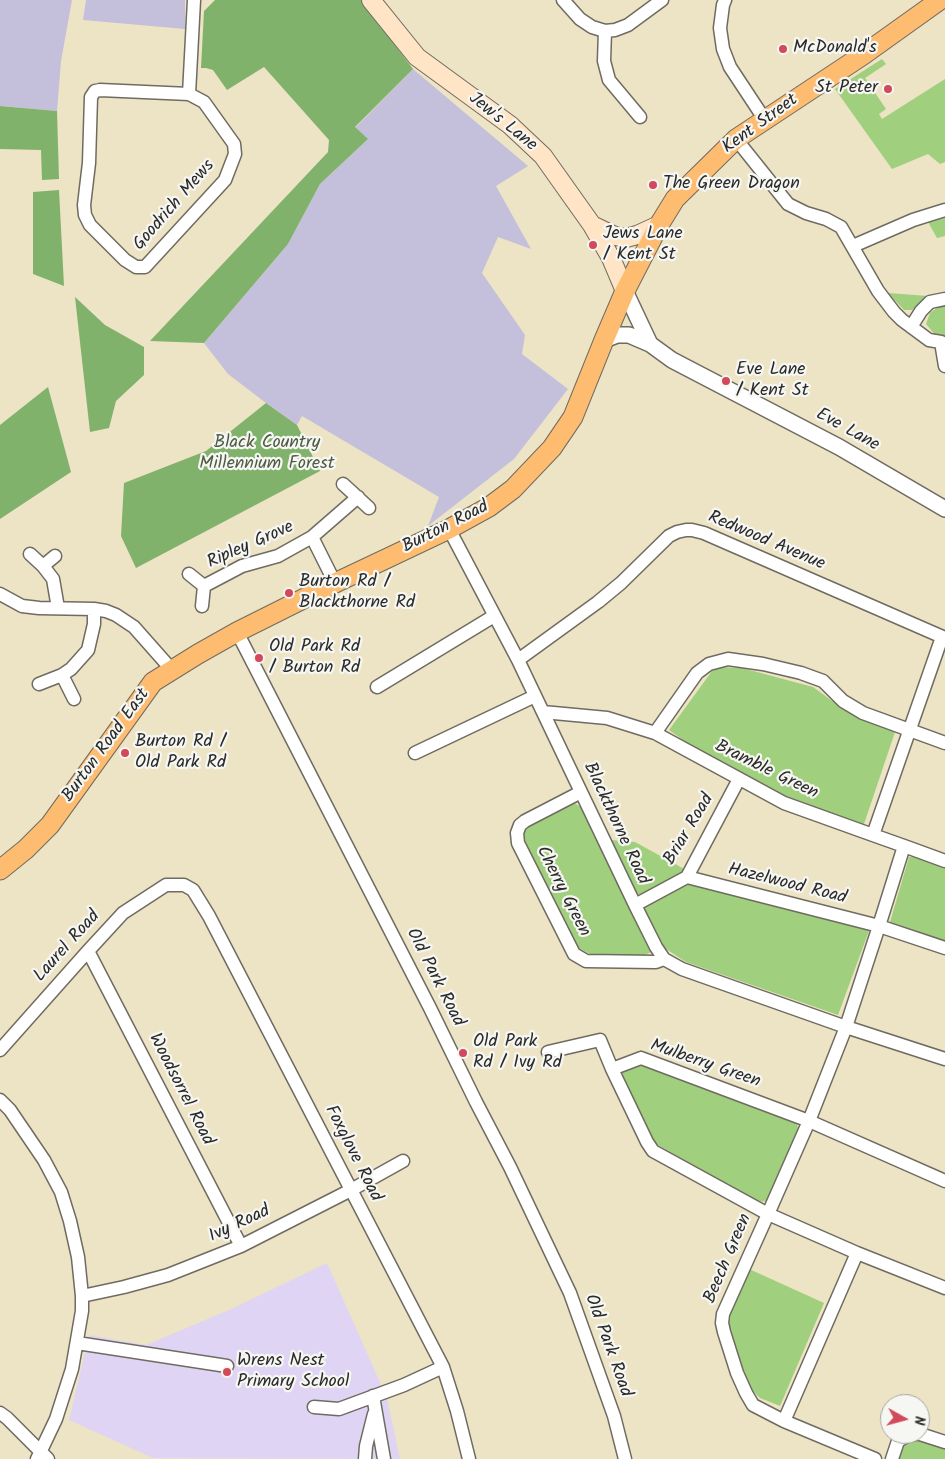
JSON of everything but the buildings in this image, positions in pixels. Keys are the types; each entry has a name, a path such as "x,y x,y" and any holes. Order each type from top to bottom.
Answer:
{"main road":[{"name":"Jew's Lane","path":"371,0 417,57 510,125 543,156 592,225 611,258 625,291"},
{"name":"Kent Street","path":"625,291 659,225 675,199 736,139 940,0"},
{"path":"592,225 616,236 626,238 659,225"},
{"name":"Burton Road","path":"172,670 237,632 449,529 489,507 513,489 552,448 573,417 625,291"},
{"name":"Burton Road East","path":"0,870 26,849 50,825 153,682 172,670"},
{"name":"Burton Road East","path":"0,880 44,843 92,787 163,690 172,670"}],"street":[{"path":"189,94 194,0"},
{"path":"563,0 580,19 592,27 605,30 615,30 628,25 662,0"},
{"path":"720,2 720,28 723,49 730,67 765,120"},
{"path":"605,30 604,61 609,80 640,117"},
{"name":"Goodrich Mews","path":"100,90 189,94 204,102 234,144 235,154 225,180 145,267 136,267 125,260 90,225 85,215 84,205 89,163 91,97 95,91 100,90"},
{"path":"736,139 788,204 841,227 888,305 902,320 929,340 943,342 945,366"},
{"path":"853,246 913,220 945,210"},
{"name":"Eve Lane","path":"625,291 650,344 672,360 839,447 945,509"},
{"path":"911,327 921,311 930,302 945,299"},
{"path":"604,340 617,335 629,335 650,344"},
{"path":"343,484 369,508"},
{"name":"Ripley Grove","path":"204,586 242,566 278,556 312,537 358,497"},
{"name":"Blackthorne Road","path":"449,529 518,660 635,905 664,959"},
{"name":"Redwood Avenue","path":"518,660 598,602 621,583 669,536 686,530 704,533 943,637"},
{"name":"Ripley Grove","path":"312,537 335,583"},
{"path":"30,554 53,578 58,608"},
{"path":"43,566 55,556"},
{"name":"Ripley Grove","path":"189,574 204,586"},
{"name":"Ripley Grove","path":"202,606 204,586"},
{"path":"0,594 22,606 94,609 116,614 134,627 172,670"},
{"path":"39,684 62,675 79,661 88,650 94,624 94,609"},
{"path":"378,687 494,616"},
{"name":"Old Park Road","path":"237,632 426,1000 570,1293 614,1416 625,1459"},
{"path":"873,835 943,637"},
{"path":"655,734 697,673 709,664 728,659 763,664 801,673 823,681 843,701 863,713 945,743"},
{"path":"62,675 74,699"},
{"path":"415,753 535,696"},
{"name":"Bramble Green","path":"543,712 608,718 655,734 784,803 945,860"},
{"name":"Briar Road","path":"635,905 686,877 739,779"},
{"name":"Cherry Green","path":"581,792 520,825 517,833 518,843 574,954 586,961 656,962 664,959"},
{"path":"548,1052 600,1040 646,1142 653,1151 768,1214 809,1121 846,1027 904,846"},
{"name":"Hazelwood Road","path":"686,877 879,926 945,948"},
{"name":"Laurel Road","path":"0,1050 123,913 166,885 174,884"},
{"name":"Foxglove Road","path":"174,884 184,885 192,890 209,916 443,1367 457,1411 469,1459"},
{"name":"Woodsorrel Road","path":"88,951 241,1246"},
{"path":"664,959 682,969 846,1027 945,1059"},
{"name":"Mulberry Green","path":"612,1069 641,1058 646,1059 809,1121 945,1181"},
{"path":"0,1100 10,1110 44,1160 61,1192 78,1256 82,1296 82,1311 72,1369 42,1456 0,1413"},
{"name":"Ivy Road","path":"82,1296 168,1275 241,1246 404,1161"},
{"name":"Beech Green","path":"875,1459 784,1421 753,1405 737,1373 724,1332 723,1314 768,1214 857,1253 945,1288"},
{"path":"784,1421 857,1253"},
{"path":"77,1342 227,1366"},
{"path":"314,1407 339,1409 404,1385 443,1367"},
{"path":"374,1396 384,1459"},
{"path":"365,1459 366,1446 376,1409"},
{"path":"930,1437 945,1442"},
{"path":"892,1459 897,1444"}],"shaded area":[{"path":"0,0 72,0 61,61 57,111 0,106"},
{"path":"86,0 185,0 185,29 83,20"},
{"path":"413,69 528,166 496,186 531,249 498,237 482,273 525,335 522,354 568,389 514,459 428,526 439,497 302,416 297,425 228,374 204,343 288,244 320,184 367,140 355,128"},
{"name":"Wrens Nest Primary School","path":"327,1263 387,1398 400,1459 153,1458 69,1420 89,1335 146,1345 229,1310"}],"green space":[{"path":"215,0 361,0 413,69 355,127 368,139 320,184 288,244 204,343 150,341 328,152 329,140 264,67 227,90 213,70 201,68 204,11"},
{"path":"882,59 886,64 865,78 886,109 879,114 882,119 945,79 945,162 940,164 928,154 892,169 835,89"},
{"path":"0,106 57,111 59,179 42,180 41,150 0,149"},
{"path":"59,190 64,286 33,274 33,192"},
{"path":"945,215 945,236 937,238 927,220"},
{"path":"888,293 928,296 912,310 904,310"},
{"path":"75,297 105,325 144,347 144,375 116,401 109,428 90,432"},
{"path":"941,305 945,305 945,339 937,337 926,324 930,313"},
{"path":"48,387 71,472 0,519 0,425"},
{"name":"Black Country Millennium Forest","path":"266,403 297,425 320,471 136,568 121,536 124,483 206,451"},
{"path":"715,667 742,668 813,687 846,711 895,732 864,824 783,796 704,755 669,730"},
{"path":"572,802 583,808 651,952 639,958 594,956 577,947 523,840 523,831 527,825"},
{"path":"611,840 635,842 686,870 647,894 637,894"},
{"path":"918,856 945,866 945,944 899,930 890,922 909,857"},
{"path":"687,883 870,928 838,1015 686,962 660,945 642,906"},
{"path":"640,1063 796,1122 799,1130 767,1201 756,1202 653,1142 622,1073"},
{"path":"749,1269 824,1303 780,1406 760,1398 752,1390 742,1371 727,1329 728,1315"},
{"path":"930,1443 945,1448 945,1459 895,1459 901,1445"}],"place":[{"name":"McDonald's","path":"783,49"},
{"name":"St Peter","path":"888,89"},
{"name":"The Green Dragon","path":"653,185"},
{"name":"Jews Lane / Kent St","path":"593,245"},
{"name":"Eve Lane / Kent St","path":"726,381"},
{"name":"Burton Rd / Blackthorne Rd","path":"289,593"},
{"name":"Old Park Rd / Burton Rd","path":"259,658"},
{"name":"Burton Rd / Old Park Rd","path":"125,753"},
{"name":"Old Park Rd / Ivy Rd","path":"463,1053"},
{"name":"Wrens Nest Primary School","path":"227,1372"}]}
